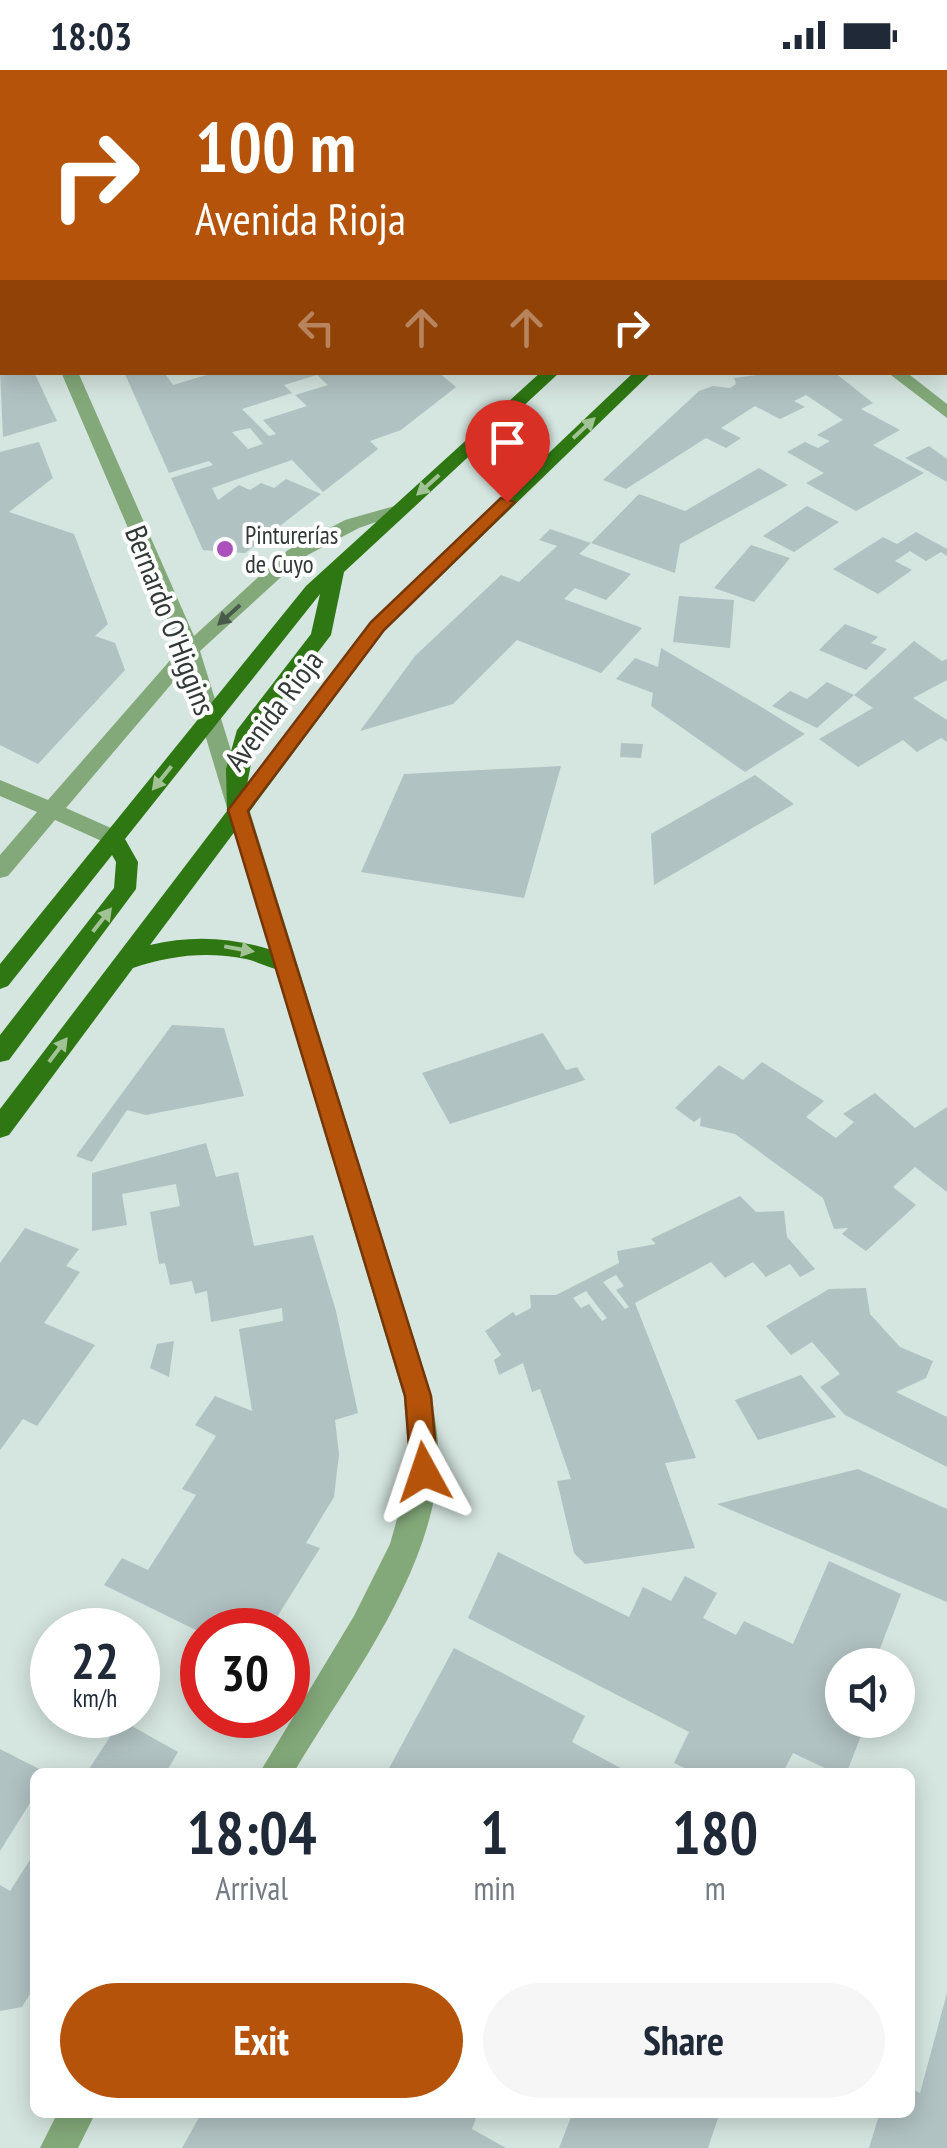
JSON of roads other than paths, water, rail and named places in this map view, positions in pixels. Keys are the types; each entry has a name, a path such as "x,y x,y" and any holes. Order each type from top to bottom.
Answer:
{"main road":[{"name":"Avenida Rioja","path":"0,980 337,566 549,375"},
{"name":"Avenida Rioja","path":"0,1128 398,604 641,375"},
{"path":"238,810 235,778 247,730 321,635 337,566"},
{"path":"0,1053 125,889 129,870 125,853 114,838"},
{"path":"124,962 159,951 206,945 242,949 284,963"}],"street":[{"name":"Bernardo O'Higgins","path":"71,375 190,650 418,1396 424,1472 414,1524 379,1594 278,1768"},
{"path":"899,375 947,413"},
{"name":"Avenida Rioja","path":"0,870 190,650 295,554 352,524 398,511"},
{"path":"0,787 114,838"},
{"path":"58,2148 75,2118"}],"place":[{"name":"Pinturerías de Cuyo","path":"225,549"}]}
